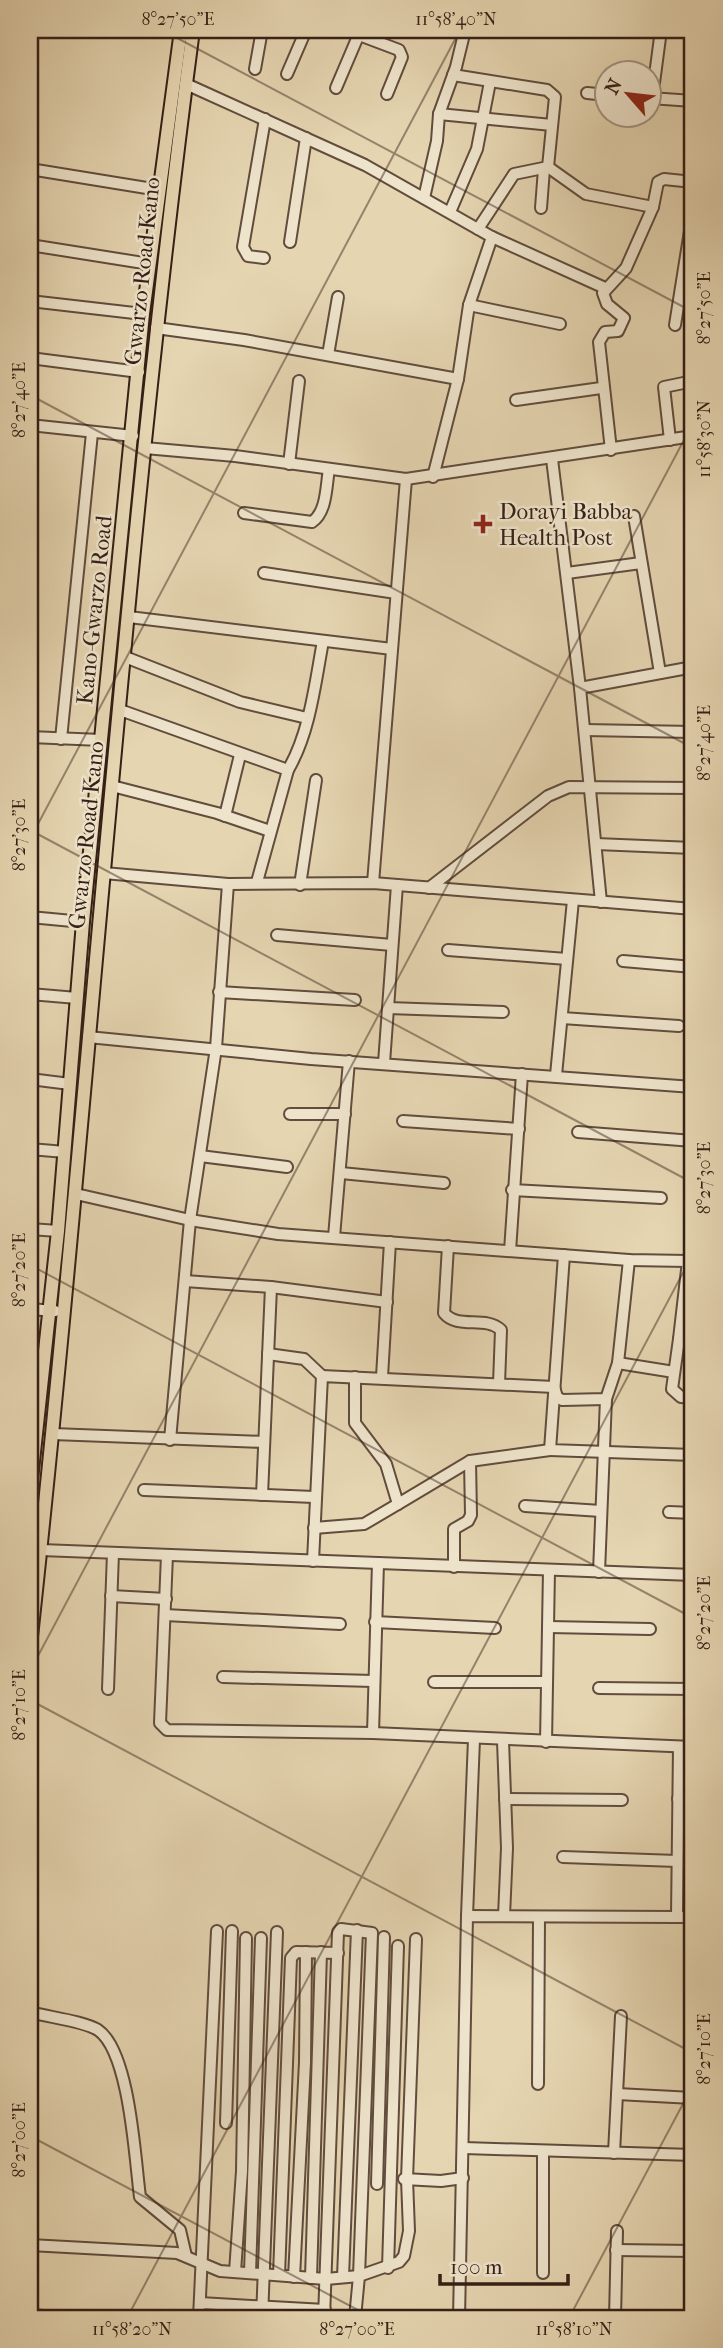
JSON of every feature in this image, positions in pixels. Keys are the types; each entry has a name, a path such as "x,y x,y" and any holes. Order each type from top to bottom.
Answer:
{"main road":[{"name":"Kano-Gwarzo Road","path":"30,1489 35,1397 50,1310 58,1231 83,922 143,314 181,30"},
{"name":"Gwarzo Road Kano","path":"30,1646 76,1195 88,1037 156,328 193,30"},
{"path":"124,526 137,526"}],"street":[{"path":"255,69 262,30"},
{"path":"287,74 306,30"},
{"path":"346,30 401,53 387,94"},
{"path":"424,198 437,141 439,114 465,30"},
{"path":"657,60 661,30"},
{"path":"336,88 359,34"},
{"path":"453,75 552,93 555,97 541,208"},
{"path":"450,212 477,149 490,82"},
{"path":"186,84 365,165 492,237 605,288"},
{"path":"587,93 594,94"},
{"path":"664,99 693,101"},
{"path":"439,114 552,125"},
{"path":"264,119 243,247 248,256 264,258"},
{"path":"290,242 306,138"},
{"path":"478,229 514,174 546,168 586,194 653,207"},
{"path":"30,169 159,190"},
{"path":"611,450 601,388 598,342 605,332 618,331 624,318 604,300 605,288 626,268 653,207 658,182 664,178 693,182"},
{"path":"675,325 693,212"},
{"path":"433,477 458,379 469,305 492,237"},
{"path":"30,245 149,264"},
{"path":"328,355 338,297"},
{"path":"30,301 143,314"},
{"path":"469,305 560,324"},
{"path":"156,328 458,379"},
{"path":"30,358 139,373"},
{"path":"289,464 299,381"},
{"path":"670,440 663,391 667,385 693,381"},
{"path":"516,400 601,388"},
{"path":"30,425 133,436"},
{"path":"61,739 92,433"},
{"path":"145,448 406,479 693,436"},
{"path":"552,459 591,787 601,902"},
{"path":"244,513 312,522 319,517 322,509 329,469"},
{"path":"373,883 406,479"},
{"path":"634,516 660,673"},
{"path":"567,573 640,563"},
{"path":"264,573 396,593"},
{"path":"128,617 392,649"},
{"path":"257,882 288,770 295,757 307,718 323,641"},
{"path":"125,657 240,702 307,718"},
{"path":"580,688 693,667"},
{"path":"120,710 288,770"},
{"path":"584,730 693,732"},
{"path":"30,737 101,740"},
{"path":"225,816 240,755"},
{"path":"300,885 316,780"},
{"path":"112,786 225,816 270,831"},
{"path":"429,888 548,796 569,787 693,788"},
{"path":"596,844 693,848"},
{"path":"104,873 228,884 373,883 693,909"},
{"path":"170,1440 190,1220 216,1048 228,884"},
{"path":"384,1063 397,885"},
{"path":"556,1075 573,900"},
{"path":"30,917 83,922"},
{"path":"278,935 393,945"},
{"path":"448,950 567,959"},
{"path":"623,961 693,967"},
{"path":"219,992 355,1000"},
{"path":"30,994 77,998"},
{"path":"388,1008 503,1012"},
{"path":"562,1018 679,1026"},
{"path":"88,1037 349,1061 693,1087"},
{"path":"334,1237 349,1061"},
{"path":"510,1251 512,1190 522,1074"},
{"path":"30,1079 70,1084"},
{"path":"290,1114 345,1114"},
{"path":"403,1121 519,1129"},
{"path":"578,1132 693,1141"},
{"path":"30,1149 65,1152"},
{"path":"200,1156 287,1167"},
{"path":"341,1173 444,1182"},
{"path":"512,1190 661,1198"},
{"path":"76,1195 190,1220 278,1234 690,1265 672,1389 676,1395 693,1398"},
{"path":"30,1229 58,1231"},
{"path":"382,1377 390,1242"},
{"path":"448,1246 444,1313 454,1321 486,1321 501,1330 499,1384"},
{"path":"550,1450 564,1255"},
{"path":"599,1572 606,1399 618,1363 629,1260"},
{"path":"184,1281 271,1287 387,1302"},
{"path":"261,1495 271,1287"},
{"path":"30,1309 64,1312"},
{"path":"679,1339 693,1340"},
{"path":"268,1354 304,1359 322,1376 554,1387"},
{"path":"618,1363 674,1372"},
{"path":"313,1561 314,1497 322,1376"},
{"path":"355,1377 355,1423 386,1464 398,1504"},
{"path":"554,1387 559,1399 606,1399"},
{"path":"53,1434 264,1442"},
{"path":"314,1528 365,1524 470,1461 550,1450 693,1455"},
{"path":"454,1567 454,1529 471,1515 470,1461"},
{"path":"144,1490 314,1497"},
{"path":"525,1506 601,1511"},
{"path":"670,1512 693,1513"},
{"path":"41,1550 693,1575"},
{"path":"108,1689 113,1553"},
{"path":"167,1555 162,1728 373,1732 503,1741 693,1747"},
{"path":"373,1732 378,1563"},
{"path":"547,1742 549,1570"},
{"path":"111,1597 166,1599"},
{"path":"165,1615 340,1624"},
{"path":"375,1622 495,1628"},
{"path":"549,1627 650,1629"},
{"path":"223,1677 373,1681"},
{"path":"434,1682 547,1682"},
{"path":"599,1688 693,1689"},
{"path":"459,2318 467,1916 474,1739"},
{"path":"503,1741 507,1848 504,1916"},
{"path":"677,1917 679,1748"},
{"path":"505,1799 622,1800"},
{"path":"678,1799 693,1800"},
{"path":"563,1857 677,1861"},
{"path":"467,1916 693,1917"},
{"path":"538,2084 539,1918"},
{"path":"200,2303 263,2306 325,2314 339,1930 357,1930 372,1933 359,2276 355,2318"},
{"path":"343,2277 357,1930"},
{"path":"199,2318 217,1931"},
{"path":"226,2123 232,1931"},
{"path":"262,2318 270,2171 277,1932"},
{"path":"377,2184 384,1937"},
{"path":"246,1938 257,2091 250,2273"},
{"path":"235,2272 242,2171 242,2092 261,1938"},
{"path":"30,2245 177,2253 202,2262 209,2268 327,2279 359,2276 388,2268 404,2256 409,2231 408,2179 416,1939"},
{"path":"388,2268 398,1945"},
{"path":"294,2277 305,2062 306,1952"},
{"path":"311,2278 320,2062 321,1952"},
{"path":"279,2275 291,1958 293,1953 338,1953"},
{"path":"252,2005 321,2003"},
{"path":"369,2003 413,2003"},
{"path":"30,2012 96,2028 106,2037 117,2061 131,2119 140,2197 180,2230 186,2256"},
{"path":"614,2153 621,2016"},
{"path":"288,2062 334,2062"},
{"path":"242,2092 287,2090"},
{"path":"366,2090 411,2090"},
{"path":"617,2094 693,2098"},
{"path":"209,2122 242,2124"},
{"path":"464,2148 693,2155"},
{"path":"543,2151 543,2273"},
{"path":"242,2171 285,2170"},
{"path":"283,2199 329,2200 336,2195 361,2191 377,2184 408,2179 441,2181 463,2178"},
{"path":"615,2318 617,2231"},
{"path":"615,2250 693,2251"},
{"path":"30,2315 72,2318"}],"place":[{"name":"Dorayi Babba Health Post","path":"483,524"}]}
